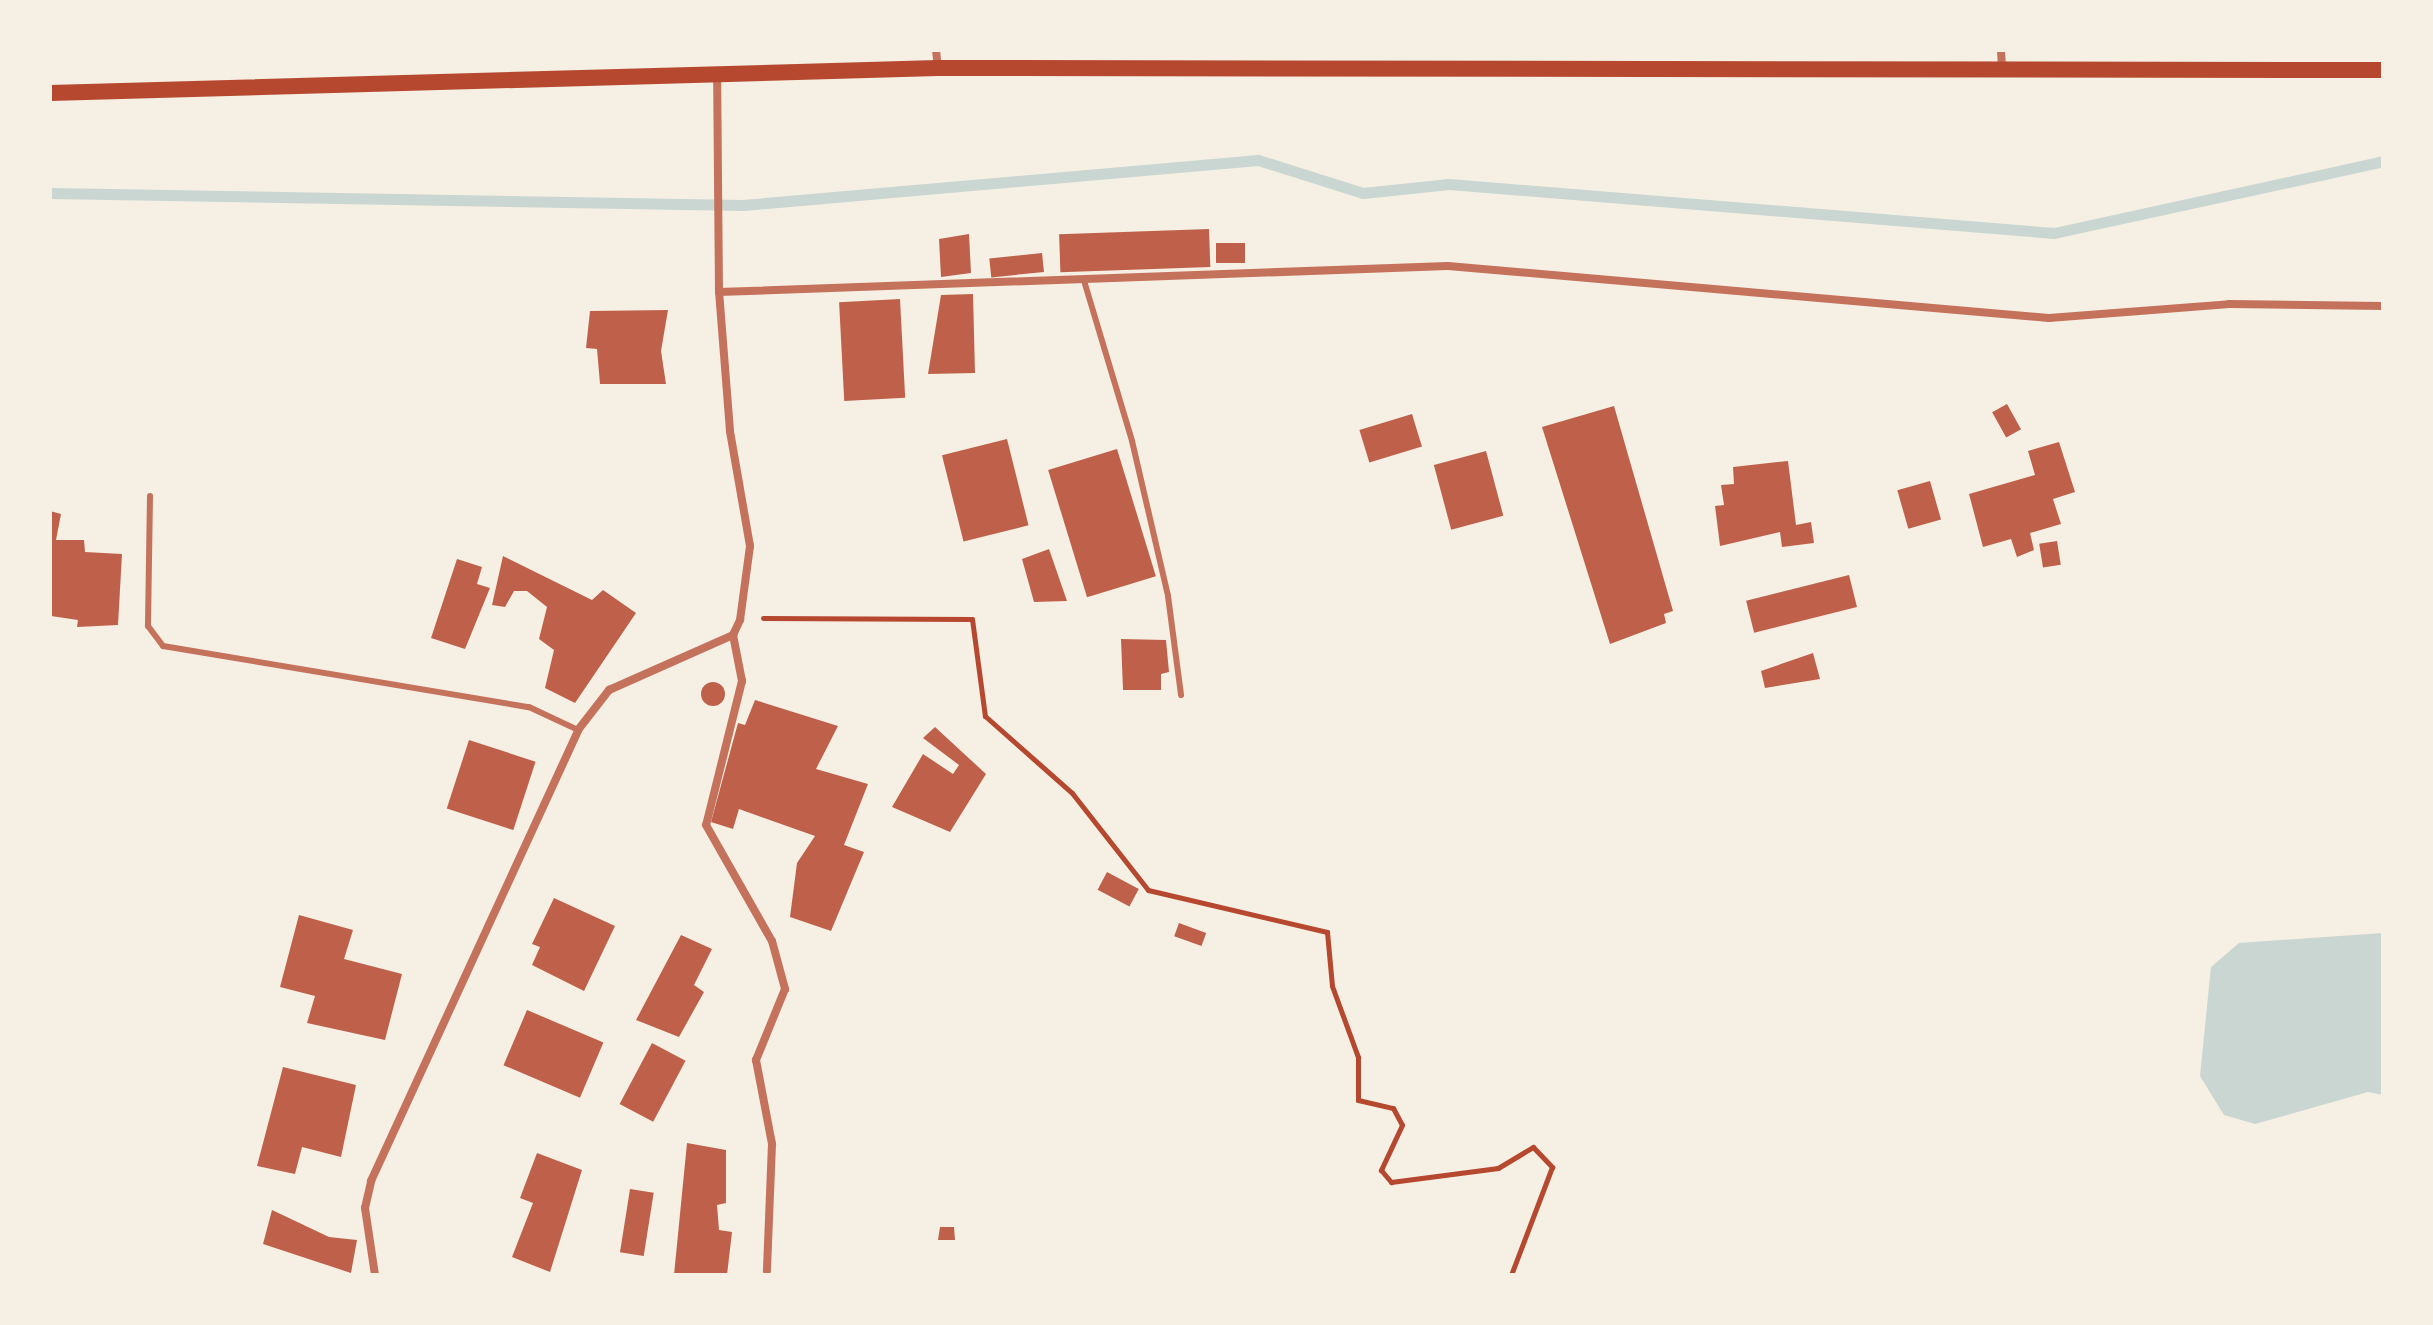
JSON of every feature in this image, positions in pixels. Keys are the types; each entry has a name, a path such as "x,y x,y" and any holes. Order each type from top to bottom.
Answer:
{"main road":[{"path":"50,93 938,68 2003,73 2383,70"}],"street":[{"path":"936,50 938,68"},
{"path":"2001,50 2003,73"},
{"path":"717,73 719,292 730,431 750,546 740,620 733,635 742,681 706,825 772,941 785,989 756,1060 772,1144 765,1273"},
{"path":"719,292 1085,284 1448,266 2049,318 2229,304 2383,306"},
{"path":"375,1275 365,1208 371,1181 578,730 609,690 733,635"}],"lane":[{"path":"1085,284 1135,457 1181,695"},
{"path":"150,496 148,626 163,646 529,707 578,730"}],"path":[{"path":"740,620 850,613 972,619 985,716 1072,793 1148,890 1327,932 1332,986 1358,1057 1358,1100 1393,1108 1402,1125 1381,1170 1391,1182 1498,1168 1533,1147 1552,1167 1511,1275"}],"shaded area":[{"path":"2383,933 2383,1095 2368,1092 2255,1124 2224,1115 2200,1076 2211,967 2239,943"}],"building":[{"path":"1209,229 1210,267 1060,272 1059,234"},
{"path":"969,234 971,273 941,277 939,239"},
{"path":"1216,243 1245,243 1245,263 1216,263"},
{"path":"1042,253 1044,272 991,277 989,259"},
{"path":"973,294 975,373 928,374 941,295"},
{"path":"900,299 905,398 844,401 839,302"},
{"path":"668,310 661,351 666,384 600,384 597,349 586,348 590,311"},
{"path":"2007,404 2021,429 2006,438 1992,412"},
{"path":"1614,406 1673,611 1664,614 1666,623 1610,644 1542,427"},
{"path":"1412,414 1422,447 1369,463 1359,430"},
{"path":"1007,439 1029,525 964,542 942,455"},
{"path":"2059,442 2075,492 2053,499 2061,524 2030,533 2034,550 2017,557 2011,539 1983,547 1969,494 2035,475 2028,451"},
{"path":"1117,449 1156,576 1087,597 1048,470"},
{"path":"1486,451 1503,516 1451,530 1434,465"},
{"path":"1788,461 1796,525 1811,522 1814,543 1782,547 1780,532 1720,546 1715,506 1724,505 1721,485 1734,484 1733,467"},
{"path":"1930,481 1941,519 1908,529 1897,490"},
{"path":"50,511 61,514 56,540 84,540 85,552 122,554 118,625 77,627 78,620 51,616"},
{"path":"2057,541 2061,565 2043,568 2039,544"},
{"path":"1049,549 1067,601 1034,602 1022,559"},
{"path":"503,556 592,600 603,590 636,613 575,703 545,688 554,650 539,639 547,607 527,591 514,591 505,607 492,605"},
{"path":"457,559 482,567 477,584 490,588 465,649 431,638"},
{"path":"1849,575 1857,607 1754,633 1746,601"},
{"path":"1121,639 1166,640 1169,672 1161,674 1161,690 1123,690"},
{"path":"1813,653 1820,679 1765,688 1761,671"},
{"path":"713,682 721,686 725,694 721,702 713,706 705,702 701,694 705,686"},
{"path":"755,700 838,726 816,769 868,784 844,845 864,852 831,931 790,917 797,863 815,836 739,809 733,829 711,822 738,723 745,725"},
{"path":"935,727 986,774 950,832 892,807 923,754 953,774 959,765 923,738"},
{"path":"469,740 536,762 513,830 447,808"},
{"path":"1107,872 1139,889 1129,907 1098,890"},
{"path":"554,898 615,926 584,991 532,965 540,947 532,944"},
{"path":"299,915 353,930 344,959 402,974 385,1040 307,1023 315,996 280,987"},
{"path":"1179,923 1206,933 1201,946 1174,936"},
{"path":"681,935 712,949 694,985 704,992 679,1037 636,1020"},
{"path":"527,1010 603,1042 580,1098 504,1065"},
{"path":"652,1043 686,1061 653,1122 620,1104"},
{"path":"283,1067 356,1085 341,1157 302,1147 295,1174 257,1166"},
{"path":"687,1143 726,1150 726,1203 717,1205 719,1230 732,1232 727,1275 674,1275"},
{"path":"537,1153 582,1170 550,1272 512,1257 533,1203 520,1198"},
{"path":"630,1189 654,1193 644,1256 620,1252"},
{"path":"272,1210 329,1237 357,1240 351,1273 263,1244"},
{"path":"940,1227 954,1227 955,1240 938,1240"}],"waterway":[{"path":"50,193 743,205 1258,160 1363,193 1449,184 2054,233 2383,161"}]}
